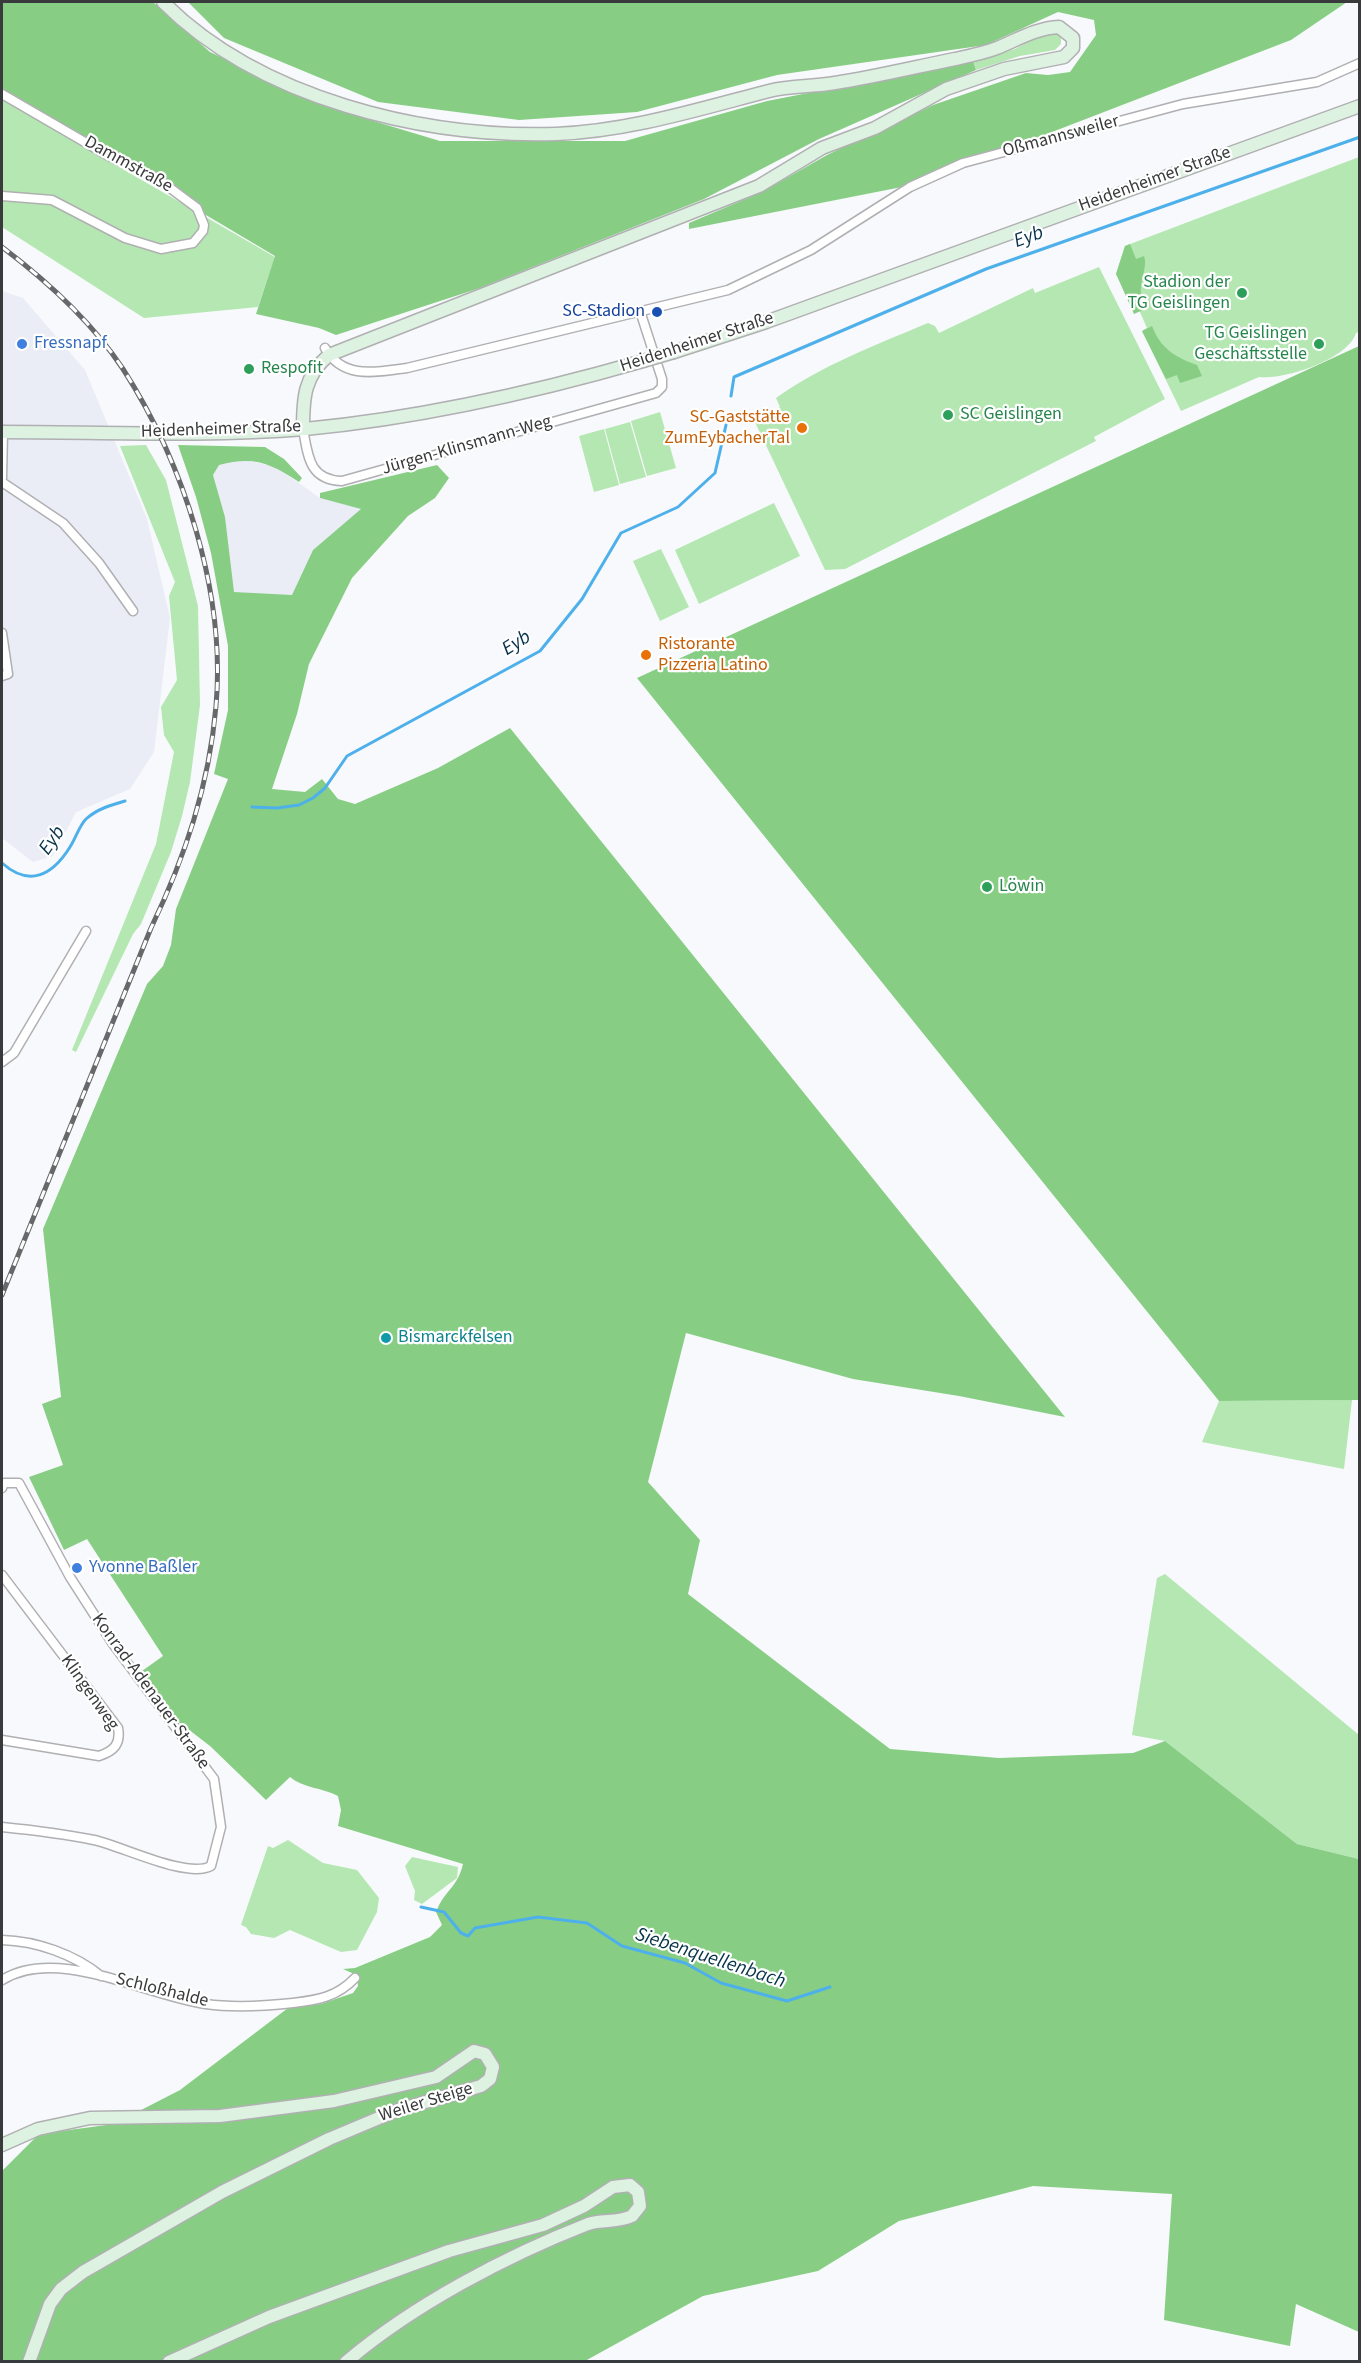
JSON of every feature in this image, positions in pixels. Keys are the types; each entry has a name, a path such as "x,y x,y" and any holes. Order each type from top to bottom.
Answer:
{"street":[{"path":"163,2 220,48 265,72 325,99 406,123 557,134 674,117 770,90 833,84 966,57 994,49 1043,28 1059,27 1073,38 1073,48 1064,57 1004,69 946,89 875,128 822,148 759,186 327,352 305,387 303,429"},
{"name":"Oßmannsweiler","path":"640,311 728,290 783,266 909,187 963,164 1183,104 1317,82 1359,63"},
{"name":"Dammstraße","path":"2,93 107,155 158,178 197,208 204,225 203,231 193,243 161,249 125,238 52,200 2,196"},
{"name":"Heidenheimer Straße","path":"133,611 99,563 63,523 2,480 2,432 303,429 481,404 643,361 766,322 1359,106"},
{"path":"327,352 340,366 352,372 407,368 640,311"},
{"name":"Jürgen-Klinsmann-Weg","path":"303,429 311,463 316,473 328,481 342,481 656,393 662,387 660,369 640,311"},
{"path":"2,633 8,674 2,676"},
{"path":"2,1062 14,1053 86,931"},
{"name":"Konrad-Adenauer-Straße","path":"2,1488 4,1483 19,1484 70,1577 113,1644 214,1779 220,1827 211,1866 203,1870 181,1867 95,1840 2,1827"},
{"name":"Klingenweg","path":"2,1575 118,1728 119,1736 118,1743 111,1752 99,1756 2,1740"},
{"path":"2,1940 43,1947 74,1958 101,1976"},
{"name":"Schloßhalde","path":"2,1980 12,1974 51,1968 101,1976 205,2004 234,2006 308,2001 342,1992 354,1978"},
{"name":"Weiler Steige","path":"2,2145 38,2128 90,2118 142,2115 209,2117 334,2101 435,2077 474,2050 485,2054 493,2067 491,2078 483,2085 398,2110 283,2161 206,2201 76,2276 61,2289 50,2304 29,2361"},
{"path":"169,2361 294,2307 449,2251 553,2221 584,2206 616,2185 630,2186 638,2192 640,2206 632,2216 592,2223 508,2262 398,2322 346,2361"}],"shaded area":[{"path":"2,291 23,298 85,370 147,519 170,618 154,752 130,789 76,812 53,856 33,862 2,838"},
{"path":"241,459 276,467 320,498 362,509 313,550 292,596 233,592 225,517 213,475 219,464"}],"green space":[{"path":"2,2 153,2 210,52 327,107 440,141 625,141 767,101 973,61 976,70 819,139 704,199 480,288 336,335 319,328 256,314 275,256 44,119 2,89"},
{"path":"188,2 1347,2 1291,40 917,184 689,229 689,223 762,192 827,155 933,105 1026,73 1048,75 1070,72 1096,35 1094,20 1058,12 986,45 777,75 637,112 519,120 378,102 224,38"},
{"path":"1054,32 1061,38 1061,44 1055,50 1020,56 976,70 973,61 1015,49 1043,34"},
{"path":"2,95 114,164 275,257 258,307 144,318 2,227"},
{"name":"Stadion der TG Geislingen","path":"1359,157 1359,332 1341,351 1314,366 1284,375 1259,377 1181,411 1142,331 1147,328 1140,312 1116,274 1125,246"},
{"path":"1130,244 1136,259 1144,256 1145,261 1141,293 1145,309 1134,314 1116,274 1125,246"},
{"name":"SC Geislingen","path":"1099,267 1165,399 1094,437 1096,441 845,569 825,570 754,420 780,407 776,398 794,386 869,348 928,323 935,326 939,333 1033,288 1035,293"},
{"path":"1152,326 1164,346 1175,355 1197,365 1202,376 1180,383 1177,375 1166,379 1142,331"},
{"path":"1359,346 1359,1400 1219,1401 637,678"},
{"path":"660,412 676,468 647,476 631,421"},
{"path":"630,422 646,477 620,484 605,429"},
{"path":"604,429 619,485 594,492 579,436"},
{"path":"146,445 166,480 198,606 200,705 190,782 171,852 141,924 133,934 76,1052 72,1050 156,844 174,752 164,735 161,707 177,680 169,596 175,582 120,446"},
{"path":"178,445 265,447 284,459 302,478 299,482 279,470 252,461 219,465 213,475 225,517 234,592 292,595 313,550 361,509 320,498 320,493 437,465 449,478 435,498 408,516 352,578 309,664 297,714 272,789 305,792 322,779 338,799 355,804 438,768 510,728 1065,1417 959,1396 853,1379 686,1333 648,1482 700,1540 688,1594 890,1749 999,1758 1133,1753 1165,1741 1297,1844 1359,1859 1359,2332 1296,2304 1290,2346 1164,2320 1172,2194 1033,2186 899,2221 818,2271 703,2296 585,2361 2,2362 2,2171 39,2134 114,2124 180,2090 288,2008 321,2004 353,1993 358,1986 357,1978 343,1969 355,1968 430,1937 442,1925 436,1912 443,1898 458,1879 463,1864 338,1826 341,1810 338,1796 295,1781 290,1777 266,1800 210,1746 171,1716 142,1671 163,1656 87,1539 64,1550 29,1477 63,1465 42,1404 61,1397 43,1229 147,984 163,966 171,945 176,909 228,779 214,774 228,710 228,646 211,553 196,497"},
{"path":"774,503 800,556 699,604 675,550"},
{"path":"661,549 689,607 660,621 633,561"},
{"path":"1352,1400 1344,1469 1202,1442 1219,1401"},
{"path":"1165,1574 1359,1735 1359,1859 1297,1844 1165,1741 1132,1735 1157,1578"},
{"path":"288,1840 323,1863 357,1870 379,1898 377,1912 357,1950 341,1952 290,1930 274,1938 251,1934 246,1927 241,1925 268,1846 273,1848"},
{"path":"412,1857 458,1867 457,1878 422,1904 414,1900 415,1891 405,1866"}],"waterway":[{"name":"Eyb","path":"731,396 734,377 986,269 1360,137"},
{"name":"Eyb","path":"252,807 277,808 299,805 313,798 325,788 347,756 540,651 582,599 621,533 678,507 715,473 726,425"},
{"name":"Eyb","path":"2,863 21,875 39,875 48,871 63,857 86,819 99,810 125,801"},
{"name":"Siebenquellenbach","path":"421,1907 444,1912 461,1933 468,1936 475,1928 538,1917 587,1923 622,1946 685,1963 721,1983 787,2001 830,1987"}],"railway":[{"path":"2,247 52,288 83,319 111,352 145,406 165,446 196,531 207,575 214,619 217,663 213,736 201,793 185,848 2,1295"}],"place":[{"name":"Stadion der TG Geislingen","path":"1242,293"},
{"name":"SC-Stadion","path":"657,312"},
{"name":"Fressnapf","path":"22,344"},
{"name":"TG Geislingen Geschäftsstelle","path":"1319,344"},
{"name":"Respofit","path":"249,369"},
{"name":"SC Geislingen","path":"948,415"},
{"name":"SC-Gaststätte ZumEybacherTal","path":"802,428"},
{"name":"Ristorante Pizzeria Latino","path":"646,655"},
{"name":"Löwin","path":"987,887"},
{"name":"Bismarckfelsen","path":"386,1338"},
{"name":"Yvonne Baßler","path":"77,1568"}]}
